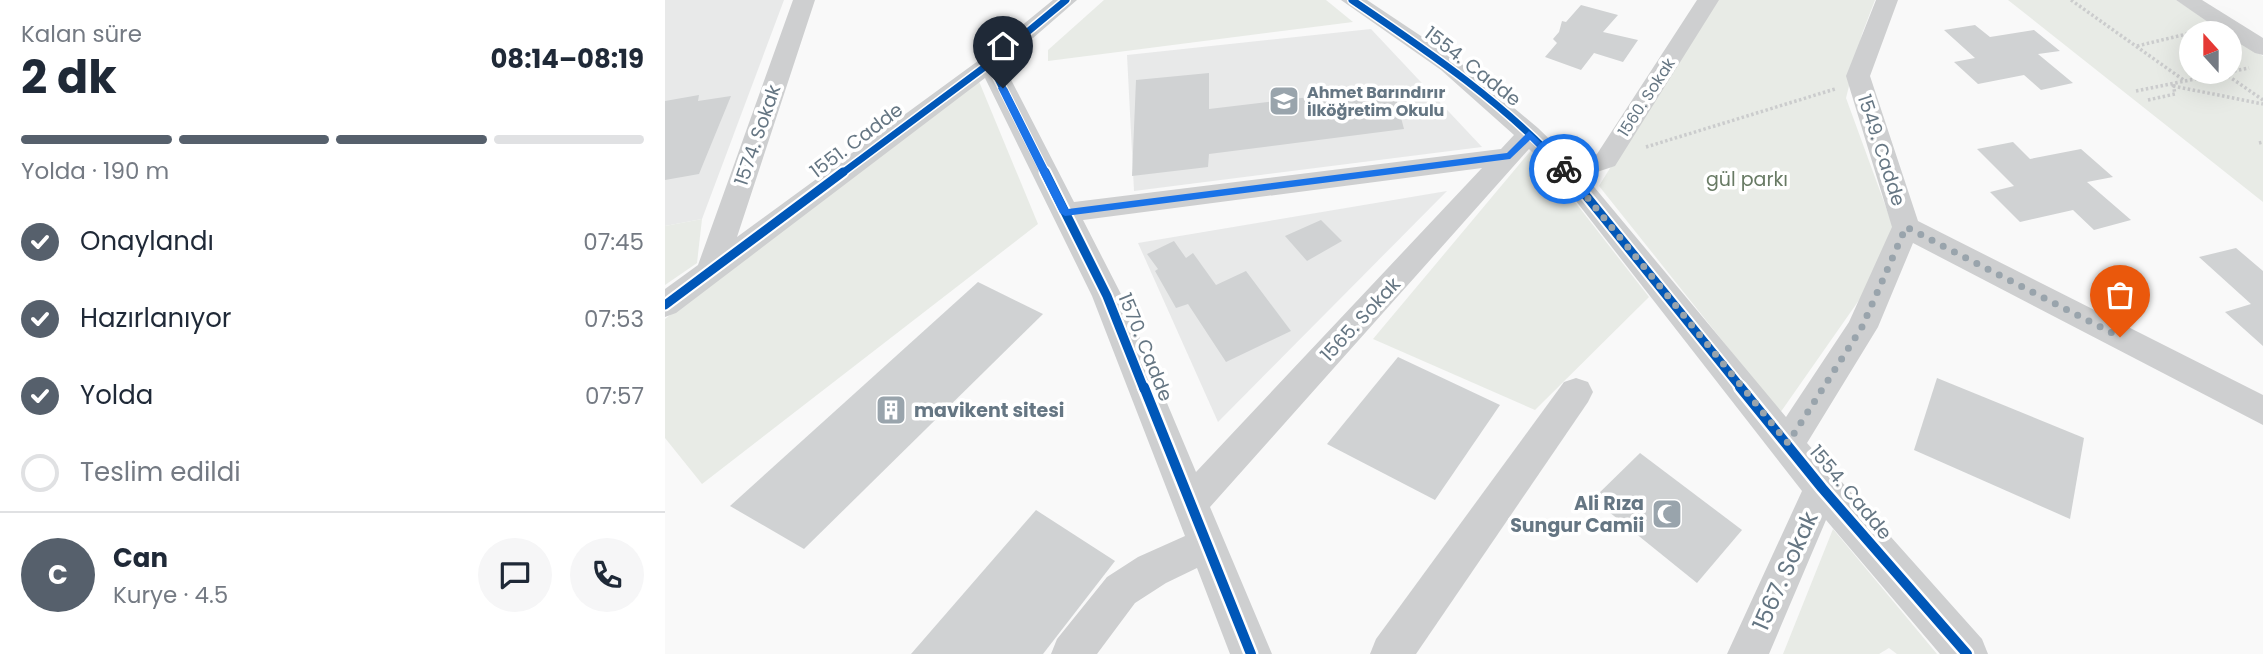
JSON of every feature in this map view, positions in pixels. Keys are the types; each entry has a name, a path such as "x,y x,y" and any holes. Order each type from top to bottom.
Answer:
{"street":[{"name":"1574. Sokak","path":"711,269 804,0"},
{"name":"1551. Cadde","path":"665,305 990,63 1066,0"},
{"name":"1554. Cadde","path":"1352,0 1450,65 1520,145 1567,172 1822,488 1967,654"},
{"name":"1560. Sokak","path":"1606,160 1708,0"},
{"name":"1549. Cadde","path":"1788,443 1862,327 1906,227 1858,76 1887,0"},
{"path":"2186,0 2258,58"},
{"name":"1570. Cadde","path":"990,63 1107,296 1251,654"},
{"path":"1065,213 1520,145"},
{"name":"1565. Sokak","path":"1190,504 1520,145"},
{"path":"1567,172 1606,160"},
{"path":"1906,227 2263,411"},
{"path":"1391,654 1576,392"},
{"name":"1567. Sokak","path":"1748,654 1822,488"},
{"path":"1072,654 1121,590 1152,570 1207,545"}],"path":[{"path":"2071,0 2179,77"},
{"path":"2136,46 2179,36"},
{"path":"1606,160 1859,81"},
{"path":"2136,91 2179,83"},
{"path":"2239,84 2263,102"},
{"path":"2173,85 2263,102"},
{"path":"2148,100 2175,94 2173,85"}],"shaded area":[{"path":"665,0 784,0 702,219 665,226"},
{"name":"Ahmet Barındırır İlköğretim Okulu","path":"1371,29 1482,147 1134,191 1127,55"},
{"path":"1447,191 1218,422 1138,243"}],"green space":[{"path":"1104,0 1326,0 1353,22 1048,61 1048,50"},
{"name":"gül parkı","path":"1713,0 1875,0 1862,34 1846,98 1899,243 1780,413 1599,186"},
{"path":"2008,0 2176,0 2208,21 2179,21 2179,84 2242,84 2242,43 2263,56 2263,202"},
{"path":"978,79 1038,224 702,484 665,438 665,319"},
{"path":"1533,148 1649,297 1535,410 1373,339"},
{"path":"702,219 697,263 665,285 665,226"},
{"path":"1833,529 1937,654 1897,654 1889,648 1879,654 1783,654"}],"building":[{"path":"1581,5 1618,15 1603,32 1638,40 1623,62 1594,53 1581,70 1545,57 1557,43 1553,39 1559,32 1562,21 1566,22"},
{"path":"1975,25 1990,37 2034,30 2060,51 2038,54 2073,83 2041,90 2024,75 1978,84 1954,62 1975,58 1944,30"},
{"path":"1209,73 1209,109 1393,87 1404,129 1209,154 1208,167 1132,176 1136,80"},
{"path":"699,95 698,101 731,96 699,174 665,180 665,101"},
{"path":"2013,142 2030,159 2081,149 2113,177 2087,182 2131,220 2094,230 2073,210 2020,222 1990,192 2014,186 1977,149"},
{"path":"1321,220 1342,241 1307,261 1285,236"},
{"path":"1174,241 1186,258 1193,253 1216,285 1246,271 1291,331 1226,362 1188,304 1176,308 1155,271 1158,269 1147,254"},
{"path":"2236,248 2263,271 2263,346 2225,312 2251,304 2199,257"},
{"name":"mavikent sitesi","path":"978,282 1043,314 804,549 730,506"},
{"path":"1398,357 1500,405 1435,500 1327,444"},
{"path":"1937,378 2084,438 2070,519 1914,450"},
{"name":"Ali Rıza Sungur Camii","path":"1640,453 1742,530 1697,583 1593,499"},
{"path":"1036,510 1115,561 1043,654 911,654"}],"cycle path":[{"path":"665,305 990,63 1066,0"},
{"path":"1352,0 1449,65 1529,134 1567,172 1822,488 1967,654"},
{"path":"990,63 1107,296 1251,654"}],"way so far":[{"path":"1564,169 1788,443 1862,327 1906,227 2120,337"}],"place":[{"name":"Ahmet Barındırır İlköğretim Okulu","path":"1284,101"},
{"name":"mavikent sitesi","path":"891,410"},
{"name":"Ali Rıza Sungur Camii","path":"1667,514"}],"route":[{"path":"1003,88 1065,213 1510,156 1529,134 1564,169"}]}
